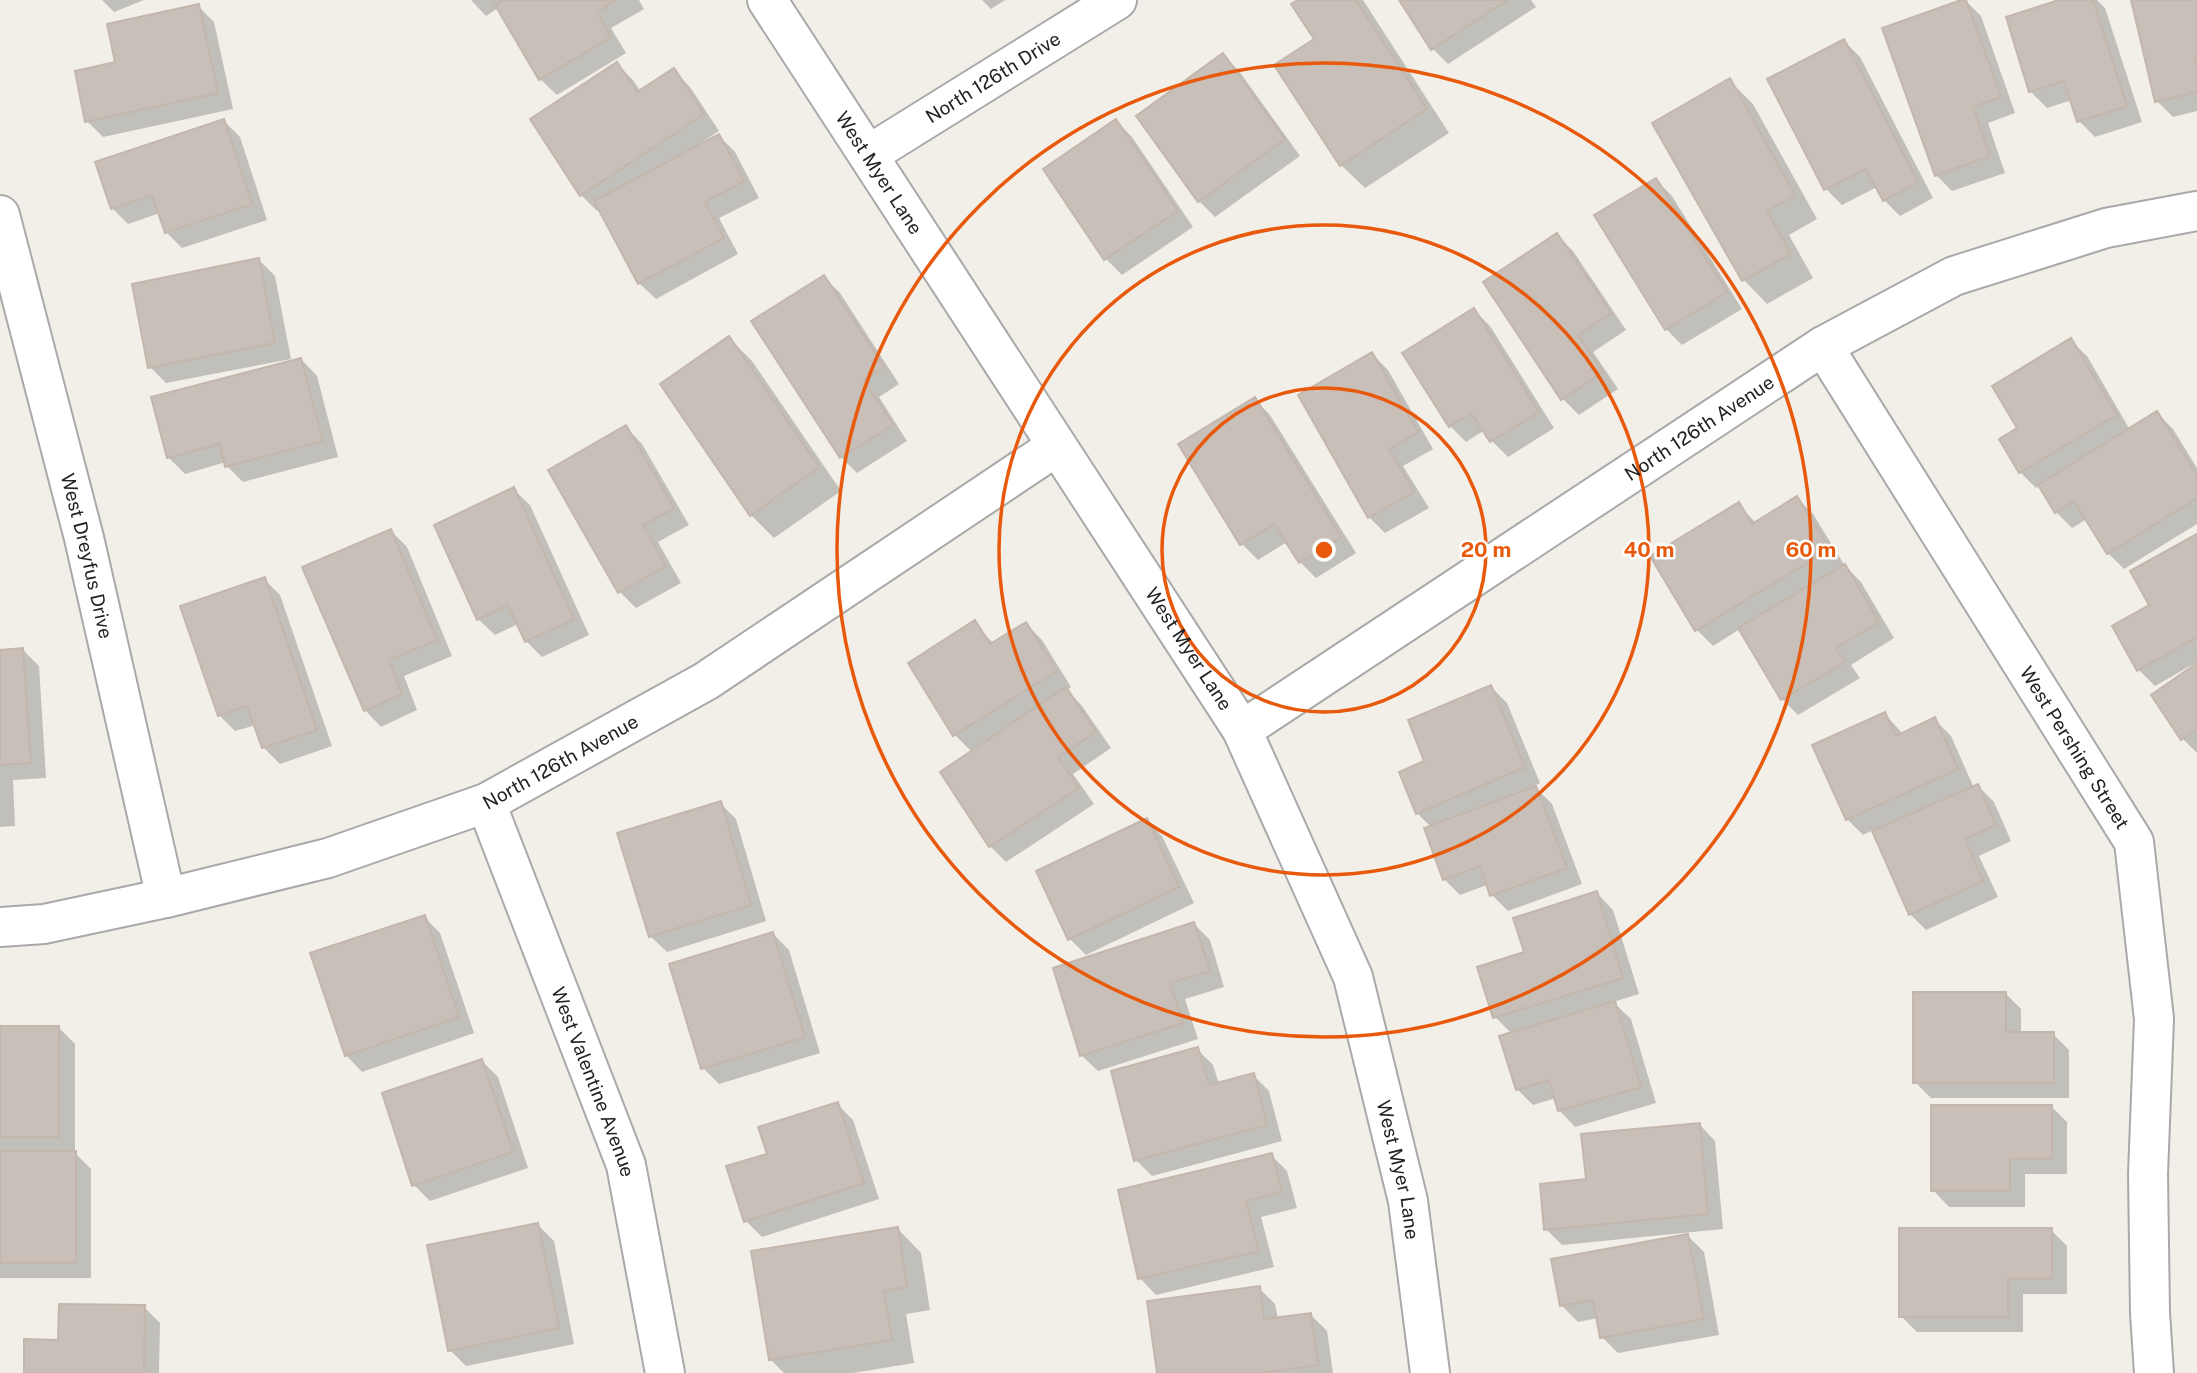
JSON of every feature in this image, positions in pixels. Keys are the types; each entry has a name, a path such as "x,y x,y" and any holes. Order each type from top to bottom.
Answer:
{"street":[{"name":"West Myer Lane","path":"767,0 1242,730 1353,976 1408,1201 1430,1373"},
{"name":"North 126th Drive","path":"867,155 1117,0"},
{"name":"North 126th Avenue","path":"1242,730 1823,346 1954,276 2106,228 2197,211"},
{"name":"West Dreyfus Drive","path":"0,215 84,537 166,898"},
{"name":"West Pershing Street","path":"1823,346 2134,842 2154,1019 2148,1174 2150,1313 2154,1373"},
{"name":"North 126th Avenue","path":"0,927 44,924 166,898 328,858 486,803 706,681 1057,446"},
{"name":"West Valentine Avenue","path":"486,803 626,1165 665,1373"}],"building":[{"path":"503,0 616,0 597,12 611,37 539,80 495,5"},
{"path":"1298,0 1356,0 1427,109 1340,166 1274,65 1314,39 1291,4"},
{"path":"1399,0 1507,0 1431,50"},
{"path":"1966,0 2001,97 1973,107 1990,156 1935,176 1882,28"},
{"path":"2059,0 2093,0 2127,106 2077,122 2064,81 2029,92 2006,17"},
{"path":"2131,0 2197,0 2197,56 2194,56 2197,92 2155,102"},
{"path":"199,4 218,93 85,122 75,71 115,62 107,24"},
{"path":"1844,39 1918,182 1883,201 1866,169 1824,190 1767,79"},
{"path":"1223,53 1285,139 1198,202 1136,116"},
{"path":"617,62 637,92 674,68 704,114 580,196 530,119"},
{"path":"1730,78 1795,195 1767,211 1791,254 1742,281 1652,123"},
{"path":"224,119 252,204 165,233 152,195 111,209 95,162"},
{"path":"1116,119 1178,211 1104,260 1043,169"},
{"path":"719,134 744,181 705,202 724,238 638,284 594,201"},
{"path":"1656,178 1727,292 1665,330 1594,215"},
{"path":"1557,233 1611,313 1578,335 1603,372 1561,400 1483,282"},
{"path":"259,258 275,343 148,368 132,284"},
{"path":"824,275 884,367 864,380 893,425 840,458 751,321"},
{"path":"1474,308 1539,412 1490,442 1471,413 1449,427 1402,353"},
{"path":"729,336 819,467 750,516 660,384"},
{"path":"2071,338 2117,415 2019,473 1999,439 2017,428 1992,386"},
{"path":"1372,352 1418,432 1389,449 1414,492 1368,518 1298,395"},
{"path":"301,358 323,441 225,467 220,444 167,458 151,397"},
{"path":"1255,397 1341,537 1299,563 1274,524 1240,545 1178,444"},
{"path":"2157,411 2197,475 2197,498 2107,554 2074,501 2055,513 2038,485"},
{"path":"626,425 674,508 643,525 666,566 618,593 548,470"},
{"path":"514,487 574,619 525,642 508,605 477,620 434,525"},
{"path":"1797,496 1830,549 1695,631 1650,556 1739,502 1752,524"},
{"path":"391,529 437,640 389,660 402,694 364,711 302,567"},
{"path":"2197,534 2197,637 2137,671 2112,626 2149,605 2130,571"},
{"path":"1845,564 1879,622 1836,648 1845,662 1781,700 1738,628"},
{"path":"265,577 317,730 262,748 247,706 218,716 180,606"},
{"path":"975,620 990,644 1026,622 1057,671 953,736 908,663"},
{"path":"23,648 31,763 0,765 0,650"},
{"path":"2197,663 2197,729 2181,740 2151,695"},
{"path":"1491,685 1525,767 1416,814 1399,772 1424,761 1408,720"},
{"path":"1066,687 1096,732 1058,757 1079,788 989,847 940,772"},
{"path":"1885,712 1896,736 1935,717 1958,769 1846,820 1812,745"},
{"path":"1978,784 1996,825 1965,839 1983,881 1909,915 1872,831"},
{"path":"1536,786 1567,868 1490,896 1480,866 1443,880 1424,828"},
{"path":"721,801 751,905 649,937 617,833"},
{"path":"1147,818 1179,887 1068,940 1036,871"},
{"path":"1597,891 1623,978 1493,1018 1477,967 1524,952 1513,918"},
{"path":"425,915 459,1017 345,1056 310,953"},
{"path":"1194,922 1210,971 1170,983 1183,1023 1080,1056 1053,968"},
{"path":"773,932 805,1037 701,1069 669,964"},
{"path":"1913,992 2006,992 2006,1032 2054,1032 2054,1083 1913,1083"},
{"path":"1615,1001 1641,1087 1558,1111 1549,1080 1516,1090 1499,1036"},
{"path":"0,1026 59,1026 59,1137 0,1137"},
{"path":"1198,1047 1209,1085 1254,1073 1267,1125 1134,1161 1111,1071"},
{"path":"482,1059 513,1152 412,1186 382,1093"},
{"path":"838,1102 864,1183 744,1222 726,1166 767,1154 758,1127"},
{"path":"1931,1105 2052,1105 2052,1159 2010,1159 2010,1191 1931,1191"},
{"path":"1700,1123 1708,1214 1544,1230 1540,1184 1586,1179 1581,1134"},
{"path":"0,1151 76,1151 76,1263 0,1263"},
{"path":"1272,1153 1282,1192 1246,1201 1259,1251 1138,1279 1118,1190"},
{"path":"538,1223 559,1328 448,1351 427,1245"},
{"path":"898,1227 907,1287 884,1291 892,1340 769,1360 751,1251"},
{"path":"1899,1228 2052,1228 2052,1279 2008,1279 2008,1317 1899,1317"},
{"path":"1688,1234 1704,1319 1600,1338 1593,1300 1560,1306 1551,1259"},
{"path":"1260,1286 1264,1319 1311,1313 1318,1365 1261,1373 1157,1373 1147,1301"},
{"path":"59,1304 145,1305 144,1373 24,1373 24,1339 58,1340"}]}
